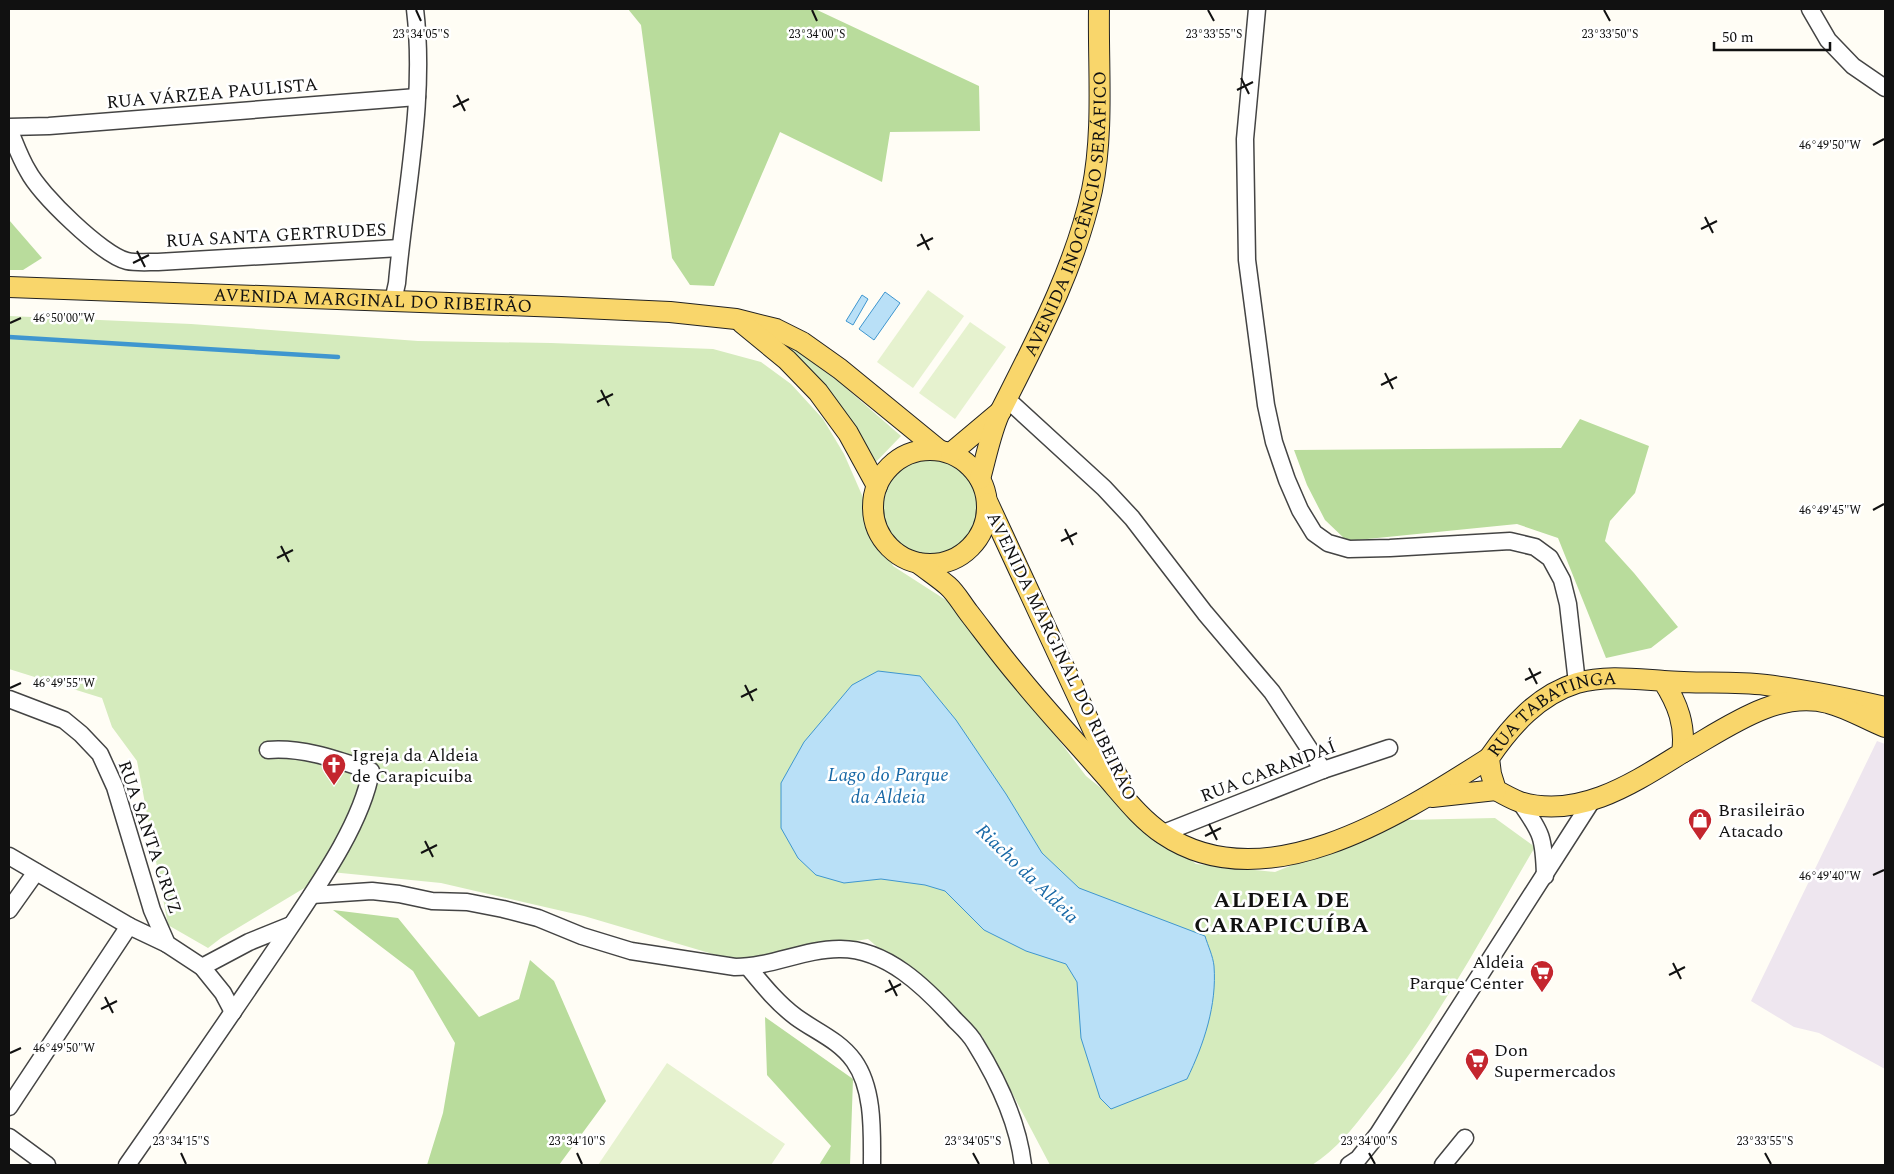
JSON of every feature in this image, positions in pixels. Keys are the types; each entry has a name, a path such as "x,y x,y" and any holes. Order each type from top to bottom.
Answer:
{"main road":[{"name":"AVENIDA INOCÊNCIO SERÁFICO","path":"980,479 1004,405 1063,281 1081,230 1092,190 1098,152 1099,9"},
{"name":"AVENIDA MARGINAL DO RIBEIRÃO","path":"9,287 670,312 736,319 776,329 802,342 840,369 945,452 968,464 980,479 988,501 1095,734 1137,812"},
{"path":"736,319 787,360 818,392 848,433 877,486"},
{"name":"AVENIDA INOCÊNCIO SERÁFICO","path":"945,452 1004,405"},
{"name":"AVENIDA MARGINAL DO RIBEIRÃO","path":"945,452 924,450 908,454 890,467 877,486 874,508 878,529 887,545 901,556 918,563 949,587 1020,678 1137,812 1161,834 1183,847 1204,854 1240,860 1270,859 1300,854 1326,845 1428,797 1489,758"},
{"name":"AVENIDA MARGINAL DO RIBEIRÃO","path":"918,563 936,564 953,560 969,550 980,536 987,519 988,501"},
{"name":"RUA TABATINGA","path":"1663,681 1640,678 1613,678 1577,683 1548,697 1524,715 1506,733 1489,758 1491,774 1496,790 1520,802 1553,807 1593,800 1637,780 1682,753"},
{"path":"1663,681 1765,685 1829,694 1885,707"},
{"path":"1663,681 1674,700 1681,718 1684,741 1682,753"},
{"path":"1682,753 1747,716 1770,706 1796,701 1828,703 1885,727"},
{"name":"AVENIDA MARGINAL DO RIBEIRÃO","path":"1428,797 1496,790"}],"street":[{"path":"393,301 397,283 417,97 419,42 415,9"},
{"path":"1258,9 1245,140 1247,260 1266,405 1274,442 1300,510 1314,533 1328,543 1349,549 1510,541 1535,546 1550,558 1562,580 1568,604 1577,683"},
{"path":"1810,9 1828,40 1853,66 1885,88"},
{"name":"RUA VÁRZEA PAULISTA","path":"9,128 57,126 417,97"},
{"name":"RUA SANTA GERTRUDES","path":"9,128 28,173 56,205 96,243 112,255 127,261 158,262 400,248"},
{"path":"1004,405 1104,488 1132,518 1205,613 1272,692 1323,770"},
{"name":"RUA SANTA CRUZ","path":"9,699 64,720 100,754 115,787 152,910 167,944"},
{"name":"RUA CARANDAÍ","path":"1161,834 1323,770 1389,748"},
{"path":"127,1165 312,895 347,834 368,784 371,771 306,752 268,750"},
{"path":"1349,1165 1358,1159 1378,1134 1593,800"},
{"path":"1520,802 1536,824 1541,835 1544,848 1545,876"},
{"path":"9,856 129,926 167,944 202,967 223,993 233,1012"},
{"path":"9,910 36,872"},
{"path":"312,895 372,892 399,894 432,901 467,902 538,918 582,936 631,951 706,963 748,967 840,948 862,952 888,962 911,978 947,1011 974,1041 994,1076 1011,1115 1023,1165"},
{"path":"202,967 249,942 291,925"},
{"path":"9,1107 129,926"},
{"path":"748,967 767,990 795,1017 837,1044 854,1060 864,1080 870,1106 872,1165"},
{"path":"9,1137 47,1165"},
{"path":"1443,1165 1465,1138"}],"shaded area":[{"path":"1877,741 1885,744 1885,1069 1819,1033 1794,1027 1751,1001"}],"green space":[{"path":"628,9 815,9 979,86 980,131 890,132 882,182 780,132 714,286 690,285 672,258 641,25"},
{"path":"9,220 42,258 23,270 9,270"},
{"path":"928,290 964,316 913,388 877,362"},
{"path":"9,316 191,324 418,341 551,343 713,349 761,362 791,384 823,419 844,454 893,566 952,604 1011,677 1086,776 1196,864 1275,872 1404,820 1495,818 1535,847 1457,980 1416,1045 1351,1130 1329,1153 1312,1165 1050,1165 982,1036 868,939 733,960 584,916 441,883 331,872 221,938 208,948 168,925 137,761 112,727 102,698 9,669"},
{"path":"970,322 1006,347 955,419 919,393"},
{"path":"790,346 839,382 901,436 872,466 784,353"},
{"path":"1580,419 1649,446 1635,493 1610,521 1605,541 1678,627 1651,648 1606,658 1558,538 1517,524 1347,541 1325,520 1307,485 1294,450 1561,448"},
{"path":"930,458 949,461 965,472 976,488 979,507 976,526 965,542 949,553 930,556 911,553 895,542 884,526 881,507 884,488 895,472 911,461"},
{"path":"333,910 398,918 479,1017 519,999 530,960 554,981 606,1101 559,1165 427,1165 443,1113 455,1043 413,971"},
{"path":"765,1017 853,1079 850,1165 819,1165 831,1146 767,1075"},
{"path":"667,1063 785,1144 771,1165 598,1165"}],"water":[{"path":"885,292 900,303 874,340 859,329"},
{"path":"862,295 868,299 853,325 846,321"},
{"name":"Lago do Parque da Aldeia","path":"878,671 920,676 956,720 1006,794 1042,853 1079,888 1205,936 1214,966 1213,995 1204,1038 1187,1079 1111,1109 1100,1098 1081,1038 1077,982 1066,964 1026,951 984,930 945,891 925,885 881,879 844,883 816,875 798,858 781,828 781,783 804,742 852,685"}],"waterway":[{"path":"9,337 338,357"}],"place":[{"name":"Igreja da Aldeia de Carapicuiba","path":"334,786"},
{"name":"Brasileirão Atacado","path":"1700,841"},
{"name":"Aldeia Parque Center","path":"1542,993"},
{"name":"Don Supermercados","path":"1477,1081"}],"district":[{"name":"ALDEIA DE CARAPICUÍBA","path":"1282,912"}],"water label":[{"name":"Riacho da Aldeia","path":"1028,873"}]}
